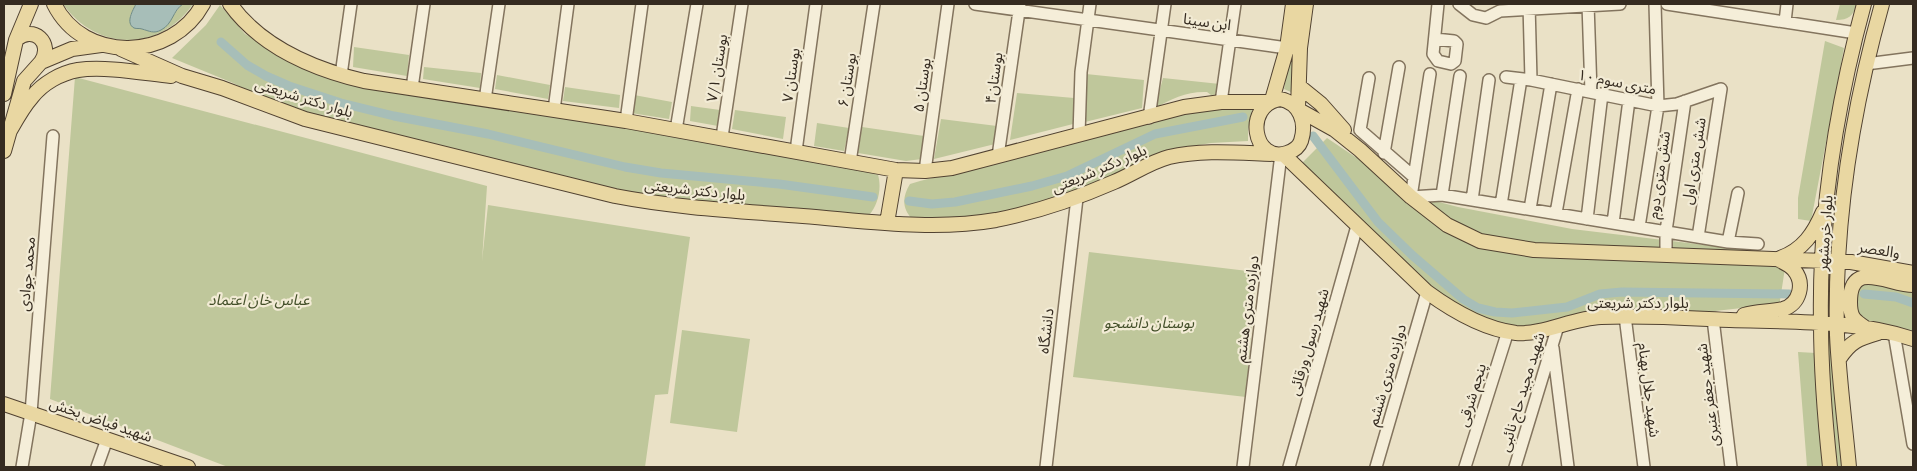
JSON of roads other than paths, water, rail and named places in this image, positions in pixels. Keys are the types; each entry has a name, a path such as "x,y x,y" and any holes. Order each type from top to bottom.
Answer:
{"main road":[{"path":"4,94 16,40 31,4"},
{"path":"54,4 69,25 84,36 102,44 121,48 140,48 159,43 176,34 191,22 203,4"},
{"name":"بلوار دکتر شریعتی","path":"230,4 246,24 274,45 312,65 341,75 722,137 896,170 925,171 952,168 1149,118 1184,107 1221,102 1271,101"},
{"path":"1293,4 1287,48 1271,101 1261,110 1257,121 1256,133 1262,146 1279,154 1296,148 1301,142 1302,124 1298,109 1300,48 1306,4"},
{"name":"بلوار خرمشهر","path":"1830,467 1820,323 1822,261 1837,124 1856,32 1864,4"},
{"name":"بلوار خرمشهر","path":"1849,467 1837,325 1838,262 1846,175 1866,64 1882,4"},
{"path":"4,151 24,80 41,62 46,47 40,37 30,33 16,40"},
{"path":"41,62 72,49 102,44"},
{"name":"بلوار دکتر شریعتی","path":"121,48 182,76 222,88 304,118 625,198 692,207 887,223 948,226 994,220 1041,210 1077,198 1169,157 1221,153 1279,154 1427,292 1452,310 1477,322 1517,333 1532,332 1583,319 1625,316 1820,323 1888,332 1913,339"},
{"path":"7,136 33,95 44,85 65,74 78,70 107,70 182,76"},
{"path":"1300,87 1321,104 1360,150"},
{"path":"1271,101 1288,100 1298,109 1335,130 1360,150 1411,197 1447,225 1480,241 1534,250 1776,258 1838,262"},
{"path":"887,223 896,170"},
{"path":"1776,258 1801,247 1814,232 1828,199"},
{"path":"1720,320 1754,312 1783,309 1796,300 1799,293 1799,277 1792,268 1776,258"},
{"name":"والعصر","path":"1838,262 1851,262 1913,273"},
{"path":"1867,329 1854,321 1851,313 1850,293 1852,285 1856,280 1864,277 1876,277 1913,285"},
{"path":"1839,359 1856,340 1888,332"},
{"name":"شهید فیاض بخش","path":"4,404 107,439 163,463 188,467"}],"street":[{"path":"341,75 351,4"},
{"path":"412,88 424,4"},
{"path":"486,100 499,4"},
{"path":"554,110 568,4"},
{"path":"626,121 642,4"},
{"path":"676,130 697,4"},
{"name":"بوستان ۷/۱","path":"722,137 742,4"},
{"name":"بوستان ۷","path":"796,151 816,4"},
{"name":"بوستان ۶","path":"850,162 874,4"},
{"name":"بوستان ۵","path":"925,171 948,4"},
{"name":"ابن سینا","path":"975,4 1020,7 1088,20 1287,48"},
{"path":"1079,135 1081,72 1090,4"},
{"path":"1149,118 1165,4"},
{"path":"1221,102 1235,4"},
{"path":"1435,39 1438,4"},
{"path":"1459,4 1473,14 1486,18 1500,7 1620,4"},
{"path":"1639,227 1658,106 1655,4"},
{"path":"1667,4 1722,8 1785,22 1856,32"},
{"path":"1785,22 1787,4"},
{"path":"1588,5 1597,93 1588,219"},
{"path":"1501,204 1526,80 1529,6"},
{"name":"بوستان۴","path":"998,156 1020,7"},
{"path":"1866,64 1913,58"},
{"path":"1384,153 1399,67"},
{"path":"1430,74 1411,197 1442,195 1728,242 1758,244"},
{"path":"1442,195 1460,76"},
{"name":"۱۰ متری سوم","path":"1506,77 1578,89 1658,106 1685,102 1721,89"},
{"path":"1369,78 1360,130 1384,153 1414,177"},
{"path":"1472,200 1489,80"},
{"path":"1530,209 1551,84"},
{"path":"1556,214 1578,89"},
{"name":"شش متری اول","path":"1698,237 1721,89"},
{"path":"1613,223 1629,100"},
{"name":"شش متری دوم","path":"1666,254 1666,231 1685,102"},
{"name":"محمد جوادی","path":"22,467 32,413 53,136"},
{"name":"دوازده متری هشتم","path":"1243,467 1279,154"},
{"path":"1728,242 1738,193"},
{"name":"دانشگاه","path":"1046,467 1077,198"},
{"name":"شهید رسول ورقائی","path":"1289,467 1357,226"},
{"name":"دوازده متری ششم","path":"1376,467 1427,292"},
{"name":"شهید جلال بهنام","path":"1625,316 1644,467"},
{"name":"شهید جعفر عنبری","path":"1720,320 1732,467"},
{"name":"شهید مجید حاج نائبی","path":"1515,467 1558,326"},
{"name":"پنجم شرقی","path":"1466,467 1508,331"},
{"path":"1888,332 1913,444"},
{"path":"1552,344 1568,467"},
{"path":"97,467 107,439"}],"water":[{"path":"136,4 183,4 165,27 154,32 131,26 130,16"}],"waterway":[{"path":"221,42 247,65 289,86 341,103 394,116 488,134 625,167 661,173 779,184 873,197"},
{"path":"909,201 932,204 955,202 1032,186 1067,176 1155,134 1243,117"},
{"path":"1313,136 1378,222 1412,255 1463,299 1478,308 1512,313 1567,307 1600,294 1622,292 1789,294"},
{"path":"1864,294 1896,297 1913,303"}],"park label":[{"name":"عباس خان اعتماد","path":"259,300"},
{"name":"بوستان دانشجو","path":"1149,323"}]}
